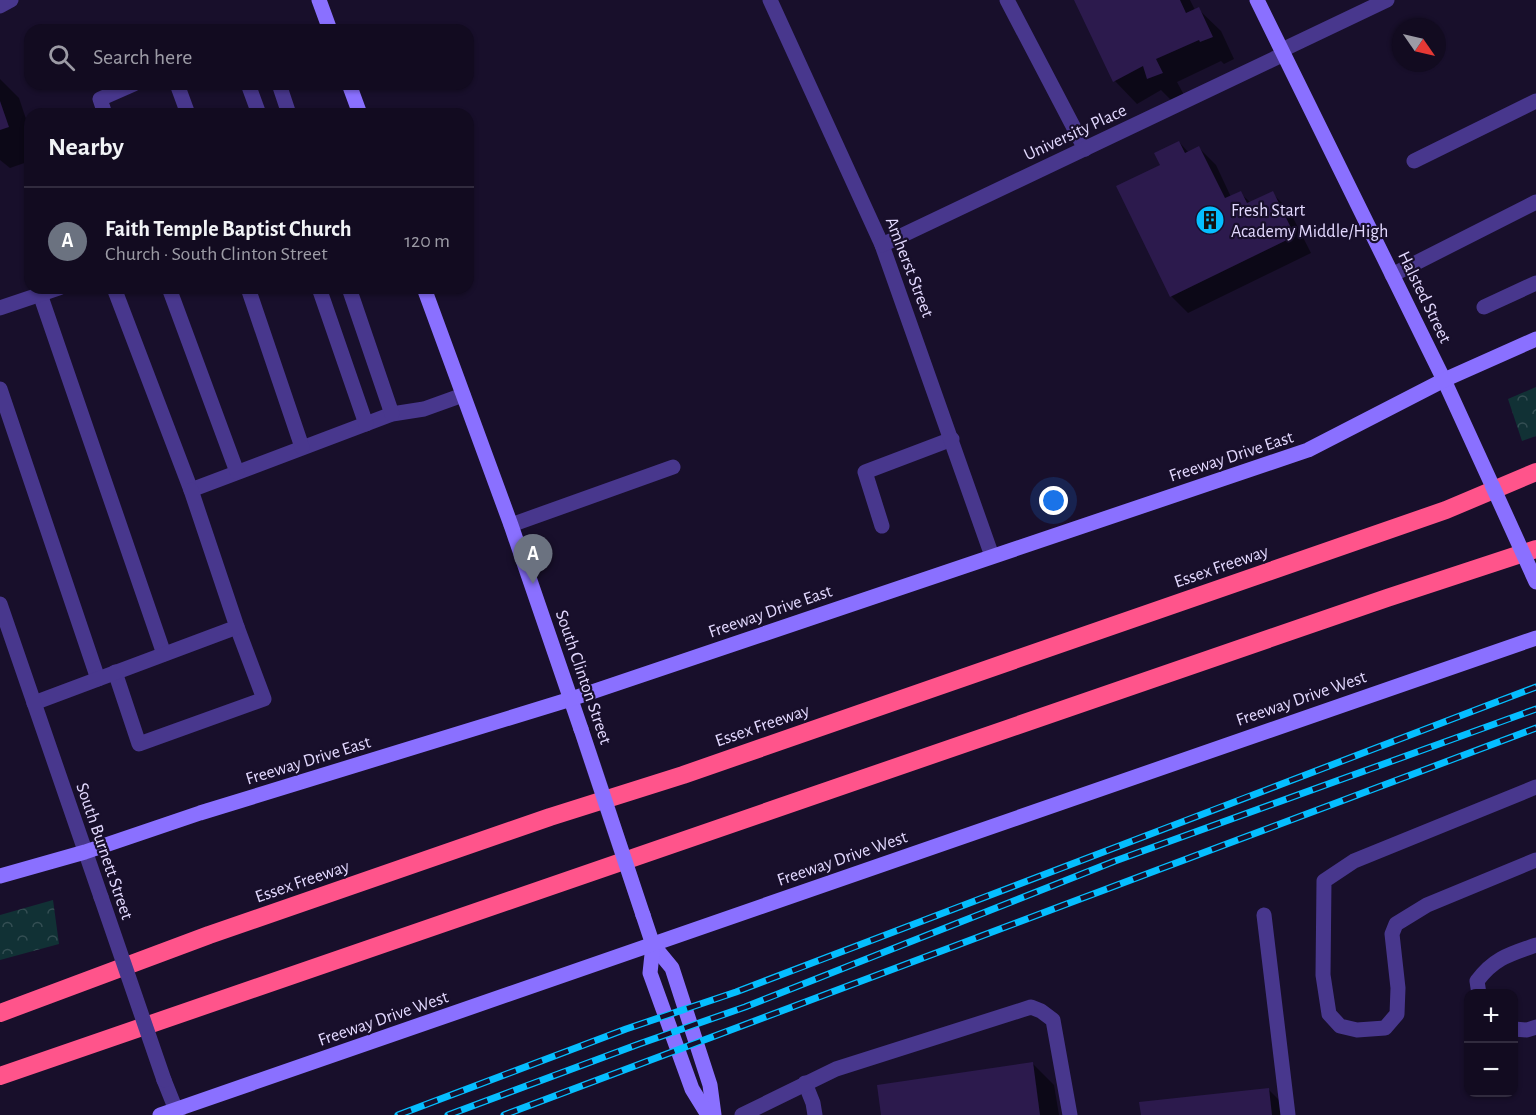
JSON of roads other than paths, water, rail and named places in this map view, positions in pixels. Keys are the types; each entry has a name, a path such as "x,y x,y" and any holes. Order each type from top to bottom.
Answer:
{"highway":[{"name":"Essex Freeway","path":"0,1012 209,935 550,817 683,775 1446,510 1536,472"},
{"path":"0,1077 1387,598 1536,549"}],"main road":[{"path":"319,0 326,24"},
{"name":"Halsted Street","path":"1257,0 1464,421 1536,582"},
{"path":"351,90 358,108"},
{"name":"South Clinton Street","path":"426,294 571,699 653,945 672,968 710,1085 714,1115"},
{"name":"Freeway Drive East","path":"0,876 85,852 200,813 571,699 1308,450 1444,380 1536,339"},
{"name":"Freeway Drive West","path":"172,1114 1148,771 1536,638"},
{"name":"South Clinton Street","path":"653,945 650,973 692,1089 708,1115"}],"street":[{"path":"0,6 11,0"},
{"name":"Amherst Street","path":"770,0 882,245 992,556"},
{"path":"1006,0 1085,149"},
{"name":"University Place","path":"882,245 1085,149 1388,0"},
{"path":"103,108 100,99 120,90"},
{"path":"179,90 186,108"},
{"path":"250,90 257,108"},
{"path":"281,90 287,108"},
{"path":"1414,161 1536,101"},
{"path":"1392,275 1536,201"},
{"path":"1484,307 1536,283"},
{"path":"0,308 40,294 164,654"},
{"path":"115,672 139,744 264,699 191,490 116,294"},
{"path":"171,294 237,472"},
{"path":"250,294 302,447"},
{"path":"321,294 366,424"},
{"path":"351,294 392,414"},
{"path":"0,389 98,679"},
{"path":"191,490 392,414 424,409 463,395"},
{"path":"882,526 865,472 952,439"},
{"path":"510,525 672,467"},
{"name":"South Burnett Street","path":"0,604 164,1080 172,1114"},
{"path":"34,703 237,627"},
{"path":"1536,787 1354,861 1324,881 1323,975 1329,1014 1340,1026 1357,1030 1385,1028 1397,1014 1398,988 1392,934 1396,924 1427,905 1536,860"},
{"path":"1264,915 1288,1115"},
{"path":"1478,989 1477,981 1487,967 1505,956 1536,945"},
{"path":"742,1115 836,1069 1031,1007 1053,1020 1070,1115"},
{"path":"1518,1029 1527,1030 1536,1027"},
{"path":"805,1083 815,1115"}],"railway":[{"path":"398,1115 626,1029 736,992 1536,687"},
{"path":"448,1115 745,1007 1115,861 1536,709"},
{"path":"504,1115 1536,728"}],"place":[{"name":"Fresh Start Academy Middle/High","path":"1210,220"},
{"name":"Faith Temple Baptist Church","path":"533,584"}]}
